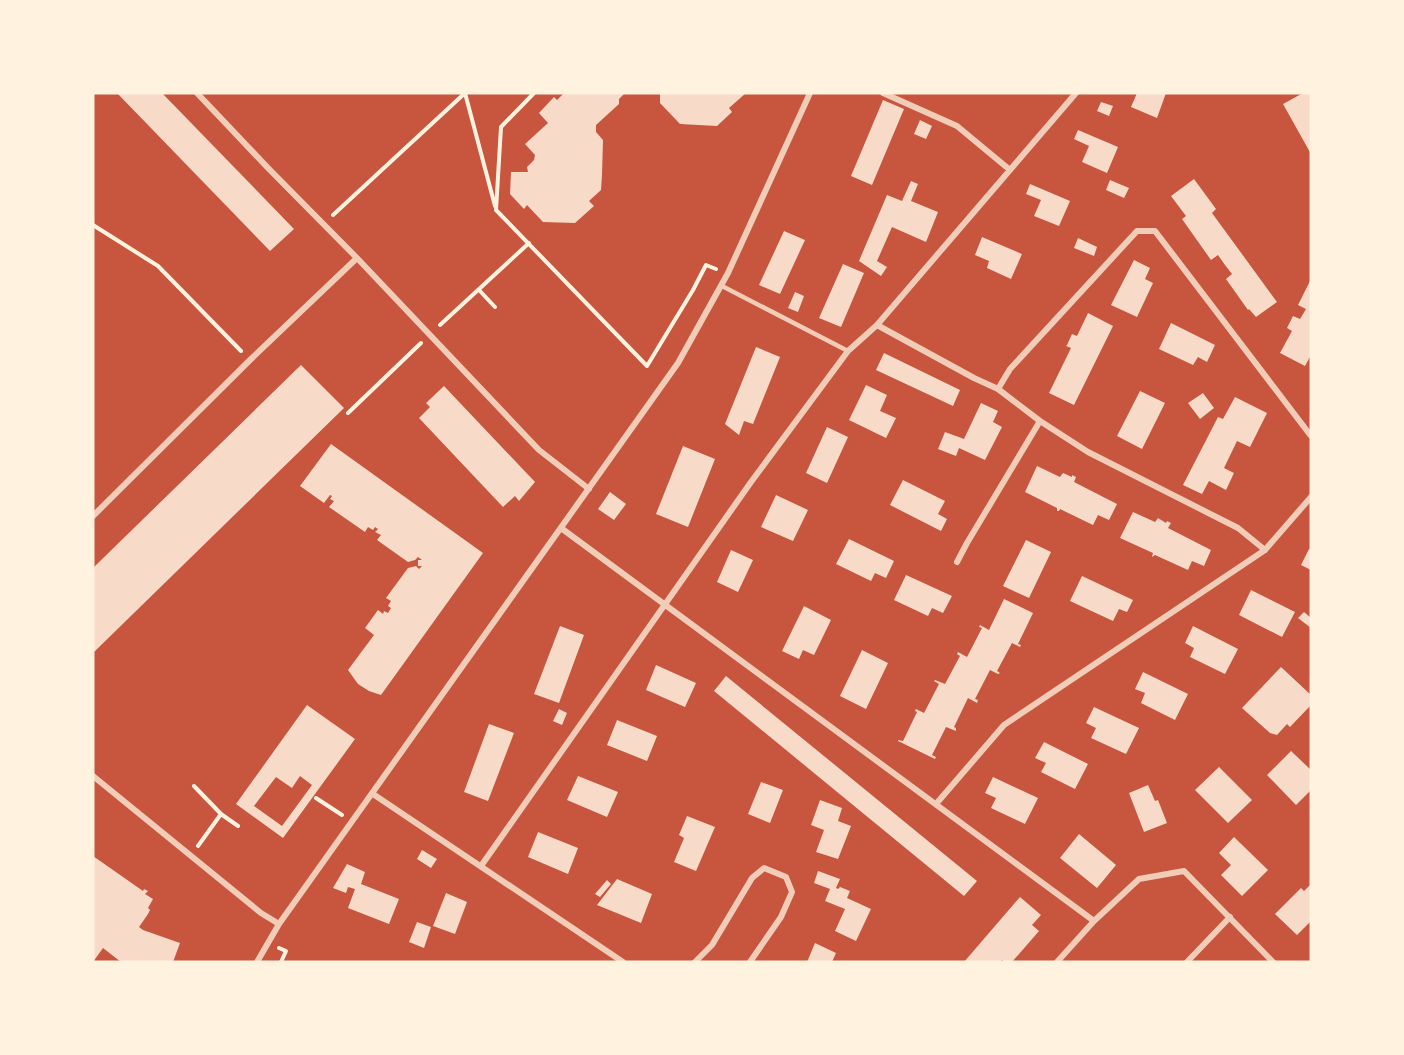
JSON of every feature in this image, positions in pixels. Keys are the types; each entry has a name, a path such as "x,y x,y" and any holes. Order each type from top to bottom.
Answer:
{"street":[{"path":"197,93 539,450 589,489"},
{"path":"259,961 279,924 678,363 722,286 810,93"},
{"path":"883,93 957,126 1010,170"},
{"path":"481,866 751,482 848,351 877,325 1077,93"},
{"path":"998,389 1010,369 1137,231 1155,231 1311,436"},
{"path":"93,516 250,360 357,258"},
{"path":"877,325 998,389 1040,421 1088,452 1238,528 1265,550"},
{"path":"957,562 1040,421"},
{"path":"936,804 1004,724 1265,550 1311,496"},
{"path":"561,528 1094,921"},
{"path":"93,776 261,913 279,924"},
{"path":"372,794 622,962"},
{"path":"694,962 712,945 752,878 765,868 786,876 792,892 781,917 750,962"},
{"path":"1057,962 1094,921 1139,879 1184,871 1273,962"},
{"path":"1187,962 1230,917"}],"lane":[{"path":"722,286 848,351"}],"path":[{"path":"323,224 465,93 496,210 647,366 706,265 728,273"},
{"path":"496,210 501,127 534,93"},
{"path":"93,225 158,266 250,360"},
{"path":"479,290 495,307"},
{"path":"194,786 221,814 238,826"},
{"path":"316,798 352,822"},
{"path":"190,856 221,814"}],"building":[{"path":"117,93 162,93 294,229 270,251"},
{"path":"564,93 625,93 619,99 619,104 596,125 596,132 603,140 601,190 589,201 594,206 575,223 543,222 527,205 524,209 510,194 511,172 528,172 527,167 534,160 535,155 525,144 548,123 539,113 554,97 557,100"},
{"path":"660,93 746,93 729,108 732,112 717,126 680,124 660,103"},
{"path":"1137,93 1166,93 1157,118 1131,107"},
{"path":"1303,93 1311,93 1311,154 1283,104"},
{"path":"883,100 904,109 872,185 851,176"},
{"path":"1101,102 1113,106 1109,116 1097,111"},
{"path":"920,120 932,126 926,139 914,134"},
{"path":"1078,130 1118,147 1107,173 1082,162 1089,146 1074,139"},
{"path":"1194,179 1216,209 1212,213 1277,302 1256,317 1248,310 1226,279 1232,274 1218,255 1211,260 1182,219 1186,216 1171,196"},
{"path":"1110,180 1129,188 1124,198 1106,190"},
{"path":"911,181 918,184 911,201 938,212 926,242 892,227 877,261 887,267 881,276 859,261 887,195 902,201"},
{"path":"1030,184 1070,201 1059,226 1034,216 1041,200 1026,194"},
{"path":"784,231 805,240 780,294 759,285"},
{"path":"982,237 1022,254 1011,279 987,268 989,261 975,255"},
{"path":"1078,238 1097,247 1094,256 1074,248"},
{"path":"1134,260 1150,268 1145,279 1153,283 1137,317 1111,305"},
{"path":"843,264 864,273 841,327 819,318"},
{"path":"1311,279 1311,355 1305,366 1280,353 1292,331 1287,328 1293,316 1300,319 1306,309 1298,305"},
{"path":"795,292 804,296 798,312 788,308"},
{"path":"1088,313 1113,326 1074,405 1049,393 1071,348 1066,346 1072,334 1077,336"},
{"path":"1171,323 1215,345 1207,362 1198,357 1193,365 1159,349"},
{"path":"756,347 780,357 753,424 744,421 739,435 725,424"},
{"path":"884,353 960,390 953,406 876,370"},
{"path":"301,365 344,408 93,653 93,568"},
{"path":"866,385 887,395 880,411 896,418 886,438 849,420"},
{"path":"444,386 535,482 519,501 515,496 503,507 419,418 430,407 426,403"},
{"path":"1140,391 1165,403 1142,449 1117,436"},
{"path":"1203,393 1214,408 1200,419 1188,403"},
{"path":"1235,397 1267,413 1250,447 1237,441 1224,468 1234,473 1226,490 1209,481 1202,494 1183,485 1218,417 1223,419"},
{"path":"981,403 998,411 993,422 1002,427 985,460 959,448 956,456 938,449 945,432 964,439"},
{"path":"827,427 848,437 827,483 806,473"},
{"path":"331,444 483,553 381,695 358,684 348,670 374,635 365,628 378,610 383,614 384,611 388,613 391,601 386,598 408,568 416,566 419,569 422,566 418,566 418,560 422,560 418,557 408,562 377,540 381,535 375,532 378,529 375,527 373,530 368,527 365,532 329,507 334,501 330,499 332,496 330,495 324,503 300,486"},
{"path":"683,446 715,459 688,527 656,514"},
{"path":"1037,466 1060,477 1063,473 1072,477 1072,475 1076,477 1074,482 1117,504 1109,520 1098,515 1093,525 1060,509 1057,511 1057,508 1025,492"},
{"path":"903,480 945,501 938,514 947,519 941,531 890,505"},
{"path":"610,492 626,504 614,520 598,509"},
{"path":"776,495 808,510 793,541 761,527"},
{"path":"1133,512 1155,522 1158,518 1166,523 1167,521 1171,523 1168,528 1211,550 1204,566 1192,561 1188,570 1155,555 1152,557 1153,553 1120,538"},
{"path":"849,539 894,561 886,578 875,573 871,581 836,564"},
{"path":"1026,540 1051,552 1029,598 1003,586"},
{"path":"1309,549 1311,550 1311,570 1301,565"},
{"path":"731,550 753,560 738,592 717,582"},
{"path":"906,575 952,596 943,613 932,608 928,616 894,600"},
{"path":"1082,576 1133,600 1127,612 1119,609 1113,621 1070,601"},
{"path":"1251,590 1295,612 1282,637 1239,615"},
{"path":"1004,599 1033,613 1018,644 1021,645 1020,647 1012,643 997,671 1000,673 990,670 975,699 978,700 977,703 968,698 954,727 956,731 946,727 932,755 936,757 935,759 898,741 903,741 917,712 916,709 924,713 939,684 934,681 945,684 960,656 958,652 967,657 982,628 979,627 980,625 989,630"},
{"path":"804,606 831,620 814,655 803,650 799,659 782,651"},
{"path":"1304,612 1311,618 1311,628 1298,618"},
{"path":"560,626 584,635 559,703 534,694"},
{"path":"1193,626 1238,649 1225,674 1190,657 1194,648 1185,643"},
{"path":"862,650 888,663 866,709 840,696"},
{"path":"656,665 696,683 685,707 646,690"},
{"path":"1281,667 1311,695 1311,705 1290,727 1287,724 1277,735 1270,733 1242,708"},
{"path":"1143,672 1188,694 1175,720 1141,703 1145,693 1135,689"},
{"path":"726,676 977,881 964,896 714,691"},
{"path":"307,705 355,739 283,838 236,804","holes":["300,776 312,785 282,826 254,806 276,777 292,788"]},
{"path":"1094,707 1139,728 1126,754 1091,738 1096,728 1086,723"},
{"path":"559,709 567,713 562,725 553,721"},
{"path":"617,720 657,736 647,761 607,745"},
{"path":"489,724 514,733 488,801 464,792"},
{"path":"1044,742 1088,764 1075,789 1041,772 1046,763 1035,758"},
{"path":"1291,751 1311,770 1311,790 1296,805 1267,775"},
{"path":"1219,767 1252,800 1228,823 1195,790"},
{"path":"578,776 618,792 607,817 567,800"},
{"path":"993,777 1038,798 1025,824 991,808 996,798 985,793"},
{"path":"761,782 783,790 770,823 748,814"},
{"path":"1148,785 1155,801 1158,800 1167,823 1144,832 1129,793"},
{"path":"820,800 842,808 838,821 851,826 838,859 816,852 824,830 811,825"},
{"path":"687,816 715,827 696,871 674,862 684,838 679,835"},
{"path":"538,832 578,848 568,874 528,857"},
{"path":"1079,834 1116,865 1097,888 1060,858"},
{"path":"1234,837 1268,870 1242,896 1221,875 1231,865 1219,853"},
{"path":"422,850 437,859 431,868 417,859"},
{"path":"93,856 143,891 144,889 148,891 145,894 153,899 148,908 150,910 148,914 139,927 180,943 173,962 121,962 103,948 93,962"},
{"path":"347,864 365,872 361,884 399,899 389,924 348,908 355,889 348,887 346,893 333,888"},
{"path":"818,871 840,879 836,888 840,887 850,891 847,898 871,909 856,941 835,931 845,909 825,901 830,889 814,883"},
{"path":"617,879 652,894 641,923 597,905"},
{"path":"607,880 611,884 600,897 595,894"},
{"path":"1311,884 1311,921 1297,935 1275,914 1301,888 1304,891"},
{"path":"446,893 467,902 455,934 433,926"},
{"path":"1020,897 1041,915 1032,925 1039,931 1012,962 1002,960 1000,962 964,962"},
{"path":"417,922 431,927 424,948 409,942"},
{"path":"815,943 836,953 832,962 807,962"}]}
